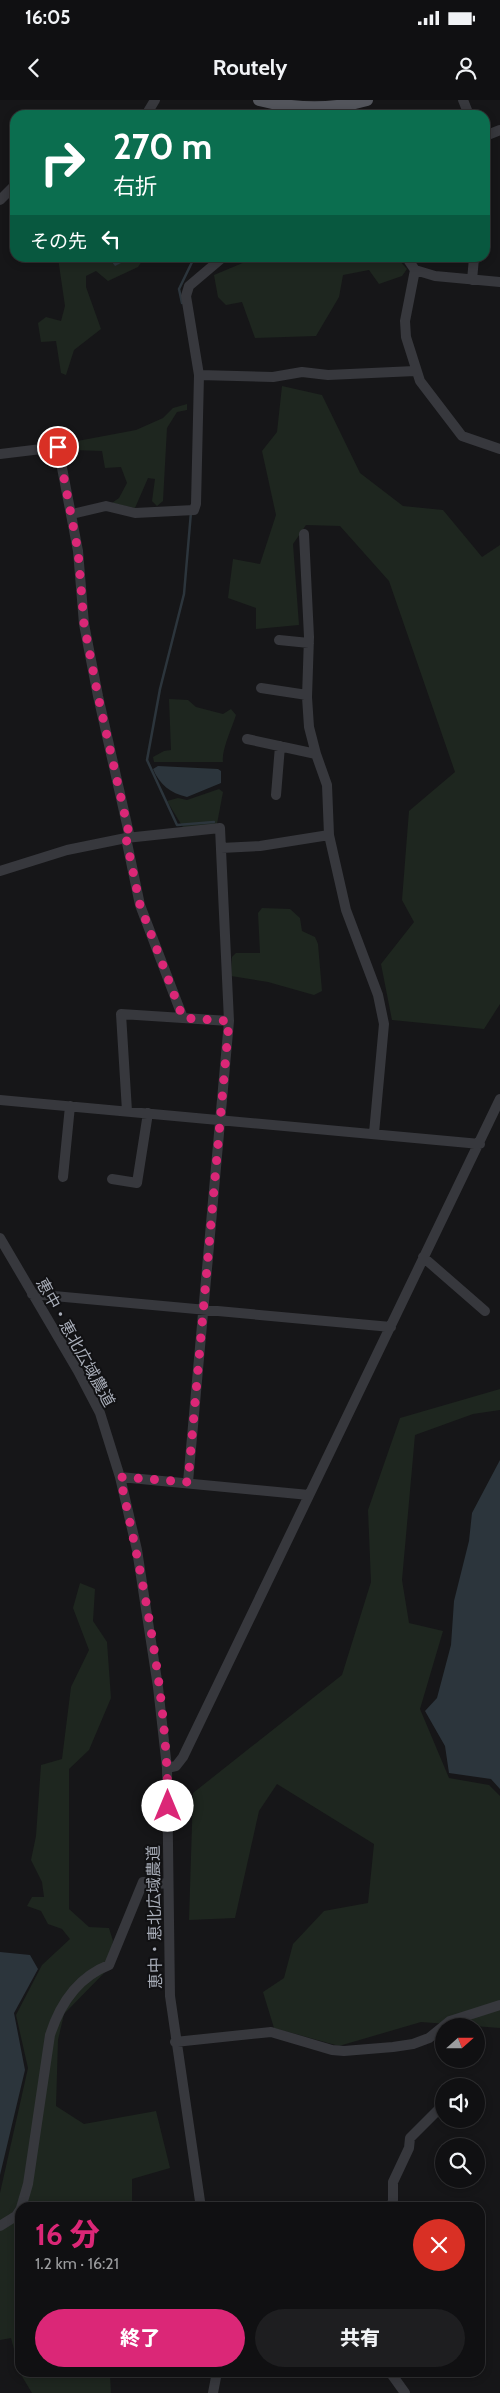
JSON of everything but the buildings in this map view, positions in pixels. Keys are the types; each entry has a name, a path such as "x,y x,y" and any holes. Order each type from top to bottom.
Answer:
{"main road":[{"path":"259,100 312,110"},
{"path":"322,110 367,100"}],"street":[{"path":"0,200 10,190"},
{"path":"72,514 106,506 135,513 194,510 199,375 186,296 189,286 217,262"},
{"path":"410,262 415,270 435,276 500,282"},
{"path":"472,280 474,262"},
{"path":"415,270 405,321 406,337 415,371 420,381 462,436 500,449"},
{"path":"199,375 273,377 302,372 328,375 415,371"},
{"path":"0,454 58,447 78,551 86,633 140,905 183,1018"},
{"path":"304,534 309,643 307,695 309,727 327,785 329,836 346,910 378,995 384,1024 374,1133"},
{"path":"278,640 309,643"},
{"path":"261,688 307,695"},
{"path":"247,739 316,754"},
{"path":"276,795 280,746"},
{"path":"0,871 67,850 128,838 220,828 229,1021 188,1482"},
{"path":"221,848 260,846 329,836"},
{"path":"127,1111 121,1014 229,1021"},
{"path":"167,1768 176,1766 183,1757 423,1257 480,1144 500,1099"},
{"path":"0,1100 480,1144"},
{"path":"63,1177 70,1106"},
{"path":"112,1179 137,1183 148,1113"},
{"name":"恵中・恵北広域農道","path":"0,1238 78,1371 100,1413 120,1477 137,1550 158,1687 167,1768 170,1996 201,2202"},
{"path":"423,1257 485,1311"},
{"path":"32,1294 391,1327"},
{"path":"120,1477 309,1495"},
{"path":"23,2202 28,2184 50,2035 56,2017 68,1995 96,1970 109,1965 143,1882 168,1884"},
{"path":"176,2042 271,2032 332,2050 344,2051 393,2047 428,2038 450,2021 464,2015 500,2006"},
{"path":"392,2202 393,2182 409,2148 410,2138 435,2113"},
{"path":"0,2226 15,2217"},
{"path":"213,2393 216,2377"},
{"path":"394,2377 405,2393"}],"shaded area":[{"path":"59,262 141,262 138,267 108,281 96,271 86,276 86,287 101,329 74,350 66,375 61,373 56,341 41,342 38,323 46,317 61,321 65,306"},
{"path":"112,262 123,262 115,266"},
{"path":"245,262 401,262 407,269 402,276 379,284 369,270 343,275 339,297 316,336 255,338 242,302 226,305 218,297 214,275"},
{"path":"282,386 322,395 360,473 403,506 443,510 482,557 500,545 500,1004 484,1029 392,1020 381,964 414,922 402,900 409,811 455,772 389,581 340,526 306,525 293,544 299,625 256,629 256,608 228,598 233,559 260,564 276,515 262,451 277,432"},
{"path":"187,404 187,410 177,412 167,428 163,501 157,506 152,501 155,479 148,478 135,508 112,503 119,498 127,483 121,467 105,468 102,451 74,450 72,442 136,430 163,418 173,408"},
{"path":"169,699 188,700 196,707 223,714 231,709 236,715 225,746 223,762 154,762 153,757 164,751 171,750"},
{"path":"158,766 218,769 221,771 221,783 187,797 171,791 162,784 153,769"},
{"path":"219,789 223,792 217,824 184,829 167,801 178,798 187,800"},
{"path":"262,908 290,909 300,918 302,931 315,937 318,944 322,991 314,995 268,982 231,976 232,957 236,953 260,953 258,913"},
{"path":"500,1389 500,1410 473,1414 415,1435 402,1580 409,1623 443,1631 420,1709 449,1778 489,1785 500,1796 500,2028 485,2027 485,2018 435,2018 435,2023 421,2022 339,2046 274,2028 263,1992 284,1978 293,1944 324,1911 368,1903 374,1844 277,1784 259,1811 235,1918 189,1920 193,1793 342,1675 371,1582 368,1510 400,1418"},
{"path":"500,1460 500,1789 491,1779 449,1773 445,1746 425,1711 437,1698 451,1645 454,1601 469,1541 472,1513"},
{"path":"80,1583 95,1589 93,1621 107,1642 111,1698 89,1750 69,1769 69,1909 89,1927 109,1928 113,1941 106,1971 64,2014 58,2040 56,2106 84,2124 156,2111 170,2168 132,2179 132,2202 15,2202 15,2353 11,2338 0,2340 0,2193 28,2068 16,2015 42,1965 70,1939 62,1929 48,1924 41,1911 27,1906 32,1897 44,1897 42,1882 31,1860 36,1836 41,1765 62,1759 71,1687 89,1650 73,1608"},
{"path":"0,1952 30,1955 38,1969 14,2013 25,2070 0,2175"},
{"path":"22,2377 110,2377 111,2393 32,2393"}],"waterway":[{"path":"182,303 179,289 192,262"},
{"path":"191,512 184,594 160,689 147,760 177,825 214,822"}],"route":[{"path":"58,447 78,551 84,624 130,838 126,838 140,905 183,1018 229,1021 188,1482 120,1477 137,1550 165,1734 168,1806"}]}
